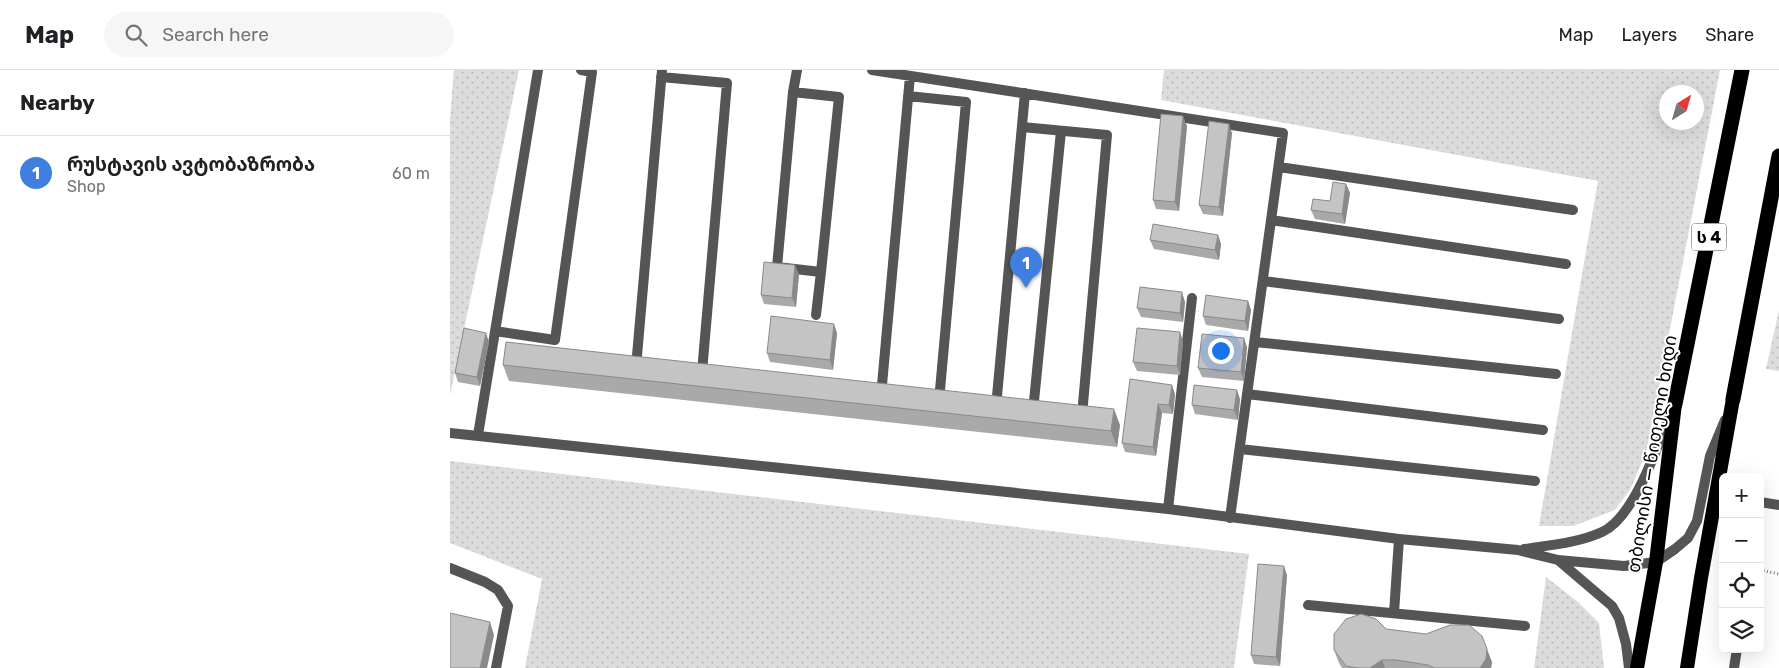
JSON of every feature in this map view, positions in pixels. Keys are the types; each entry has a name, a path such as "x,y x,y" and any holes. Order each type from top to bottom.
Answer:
{"highway":[{"name":"თბილისი — წითელი ხიდი","path":"1637,668 1656,562 1675,404 1742,70"},
{"path":"1723,473 1733,399 1779,156"},
{"path":"1764,234 1779,196"},
{"path":"1687,668 1719,496"}],"street":[{"path":"478,435 538,70"},
{"path":"495,331 556,340 592,72 581,70"},
{"path":"797,70 793,92 777,267 821,272"},
{"path":"872,70 1283,133 1263,281 1255,305 1255,342 1230,518"},
{"path":"646,367 636,366 661,74 727,83 702,372 684,371"},
{"path":"890,399 880,398 910,76"},
{"path":"793,92 839,97 816,315"},
{"path":"1005,408 996,407 1025,93"},
{"path":"908,96 966,102 938,403 929,402"},
{"path":"1022,127 1107,135 1082,415 1072,414"},
{"path":"1033,411 1061,130"},
{"path":"1279,166 1573,210"},
{"path":"1271,220 1566,264"},
{"path":"1263,281 1559,319"},
{"path":"1168,509 1192,298"},
{"path":"1255,342 1556,374"},
{"path":"1247,394 1543,430"},
{"path":"450,433 1168,509 1399,539 1518,550 1558,560 1624,566 1656,562 1688,538 1697,521 1710,456 1733,399"},
{"path":"1518,550 1581,540 1604,531 1620,519 1649,466 1675,404"},
{"path":"1240,449 1535,481"},
{"path":"1764,503 1779,505"},
{"path":"1394,614 1399,539"},
{"path":"1558,560 1612,606 1619,618 1630,668"},
{"path":"450,568 485,582 498,590 508,606 496,668"},
{"path":"1308,605 1525,626"},
{"path":"1734,668 1736,653"}],"path":[{"path":"1764,571 1779,574"}],"shaded area":[{"path":"454,70 519,70 450,395 450,118"},
{"path":"1164,70 1720,70 1646,453 1630,490 1615,510 1573,526 1539,526 1598,181 1161,100"},
{"path":"1779,310 1779,371 1766,369"},
{"path":"450,461 1249,554 1234,668 525,668 542,579 450,543"},
{"path":"1546,577 1578,602 1599,623 1604,668 1534,668"}],"building":[{"path":"1161,114 1183,116 1175,202 1153,200"},
{"path":"1209,121 1229,124 1219,207 1199,205"},
{"path":"1333,182 1346,184 1342,214 1311,210 1313,199 1330,201"},
{"path":"1153,224 1218,235 1215,250 1150,240"},
{"path":"764,262 795,265 792,298 761,295"},
{"path":"1140,287 1182,292 1180,313 1137,308"},
{"path":"1206,295 1248,301 1245,321 1203,316"},
{"path":"771,316 834,324 830,360 767,353"},
{"path":"464,328 486,333 477,377 455,373"},
{"path":"1137,328 1180,332 1177,366 1133,362"},
{"path":"1202,334 1244,338 1241,372 1198,368"},
{"path":"506,342 1114,409 1111,431 503,365"},
{"path":"1130,379 1172,385 1169,405 1158,404 1153,447 1122,443"},
{"path":"1194,385 1237,390 1234,410 1192,405"},
{"path":"1258,564 1284,566 1276,657 1251,655"},
{"path":"450,613 490,622 480,668 450,668"},
{"path":"1361,614 1376,619 1386,629 1426,634 1450,625 1469,625 1482,636 1487,649 1486,659 1480,668 1434,668 1428,665 1396,660 1382,660 1370,668 1346,666 1334,650 1334,634 1346,619"}],"place":[{"name":"რუსტავის ავტობაზრობა","path":"1026,288"}]}
